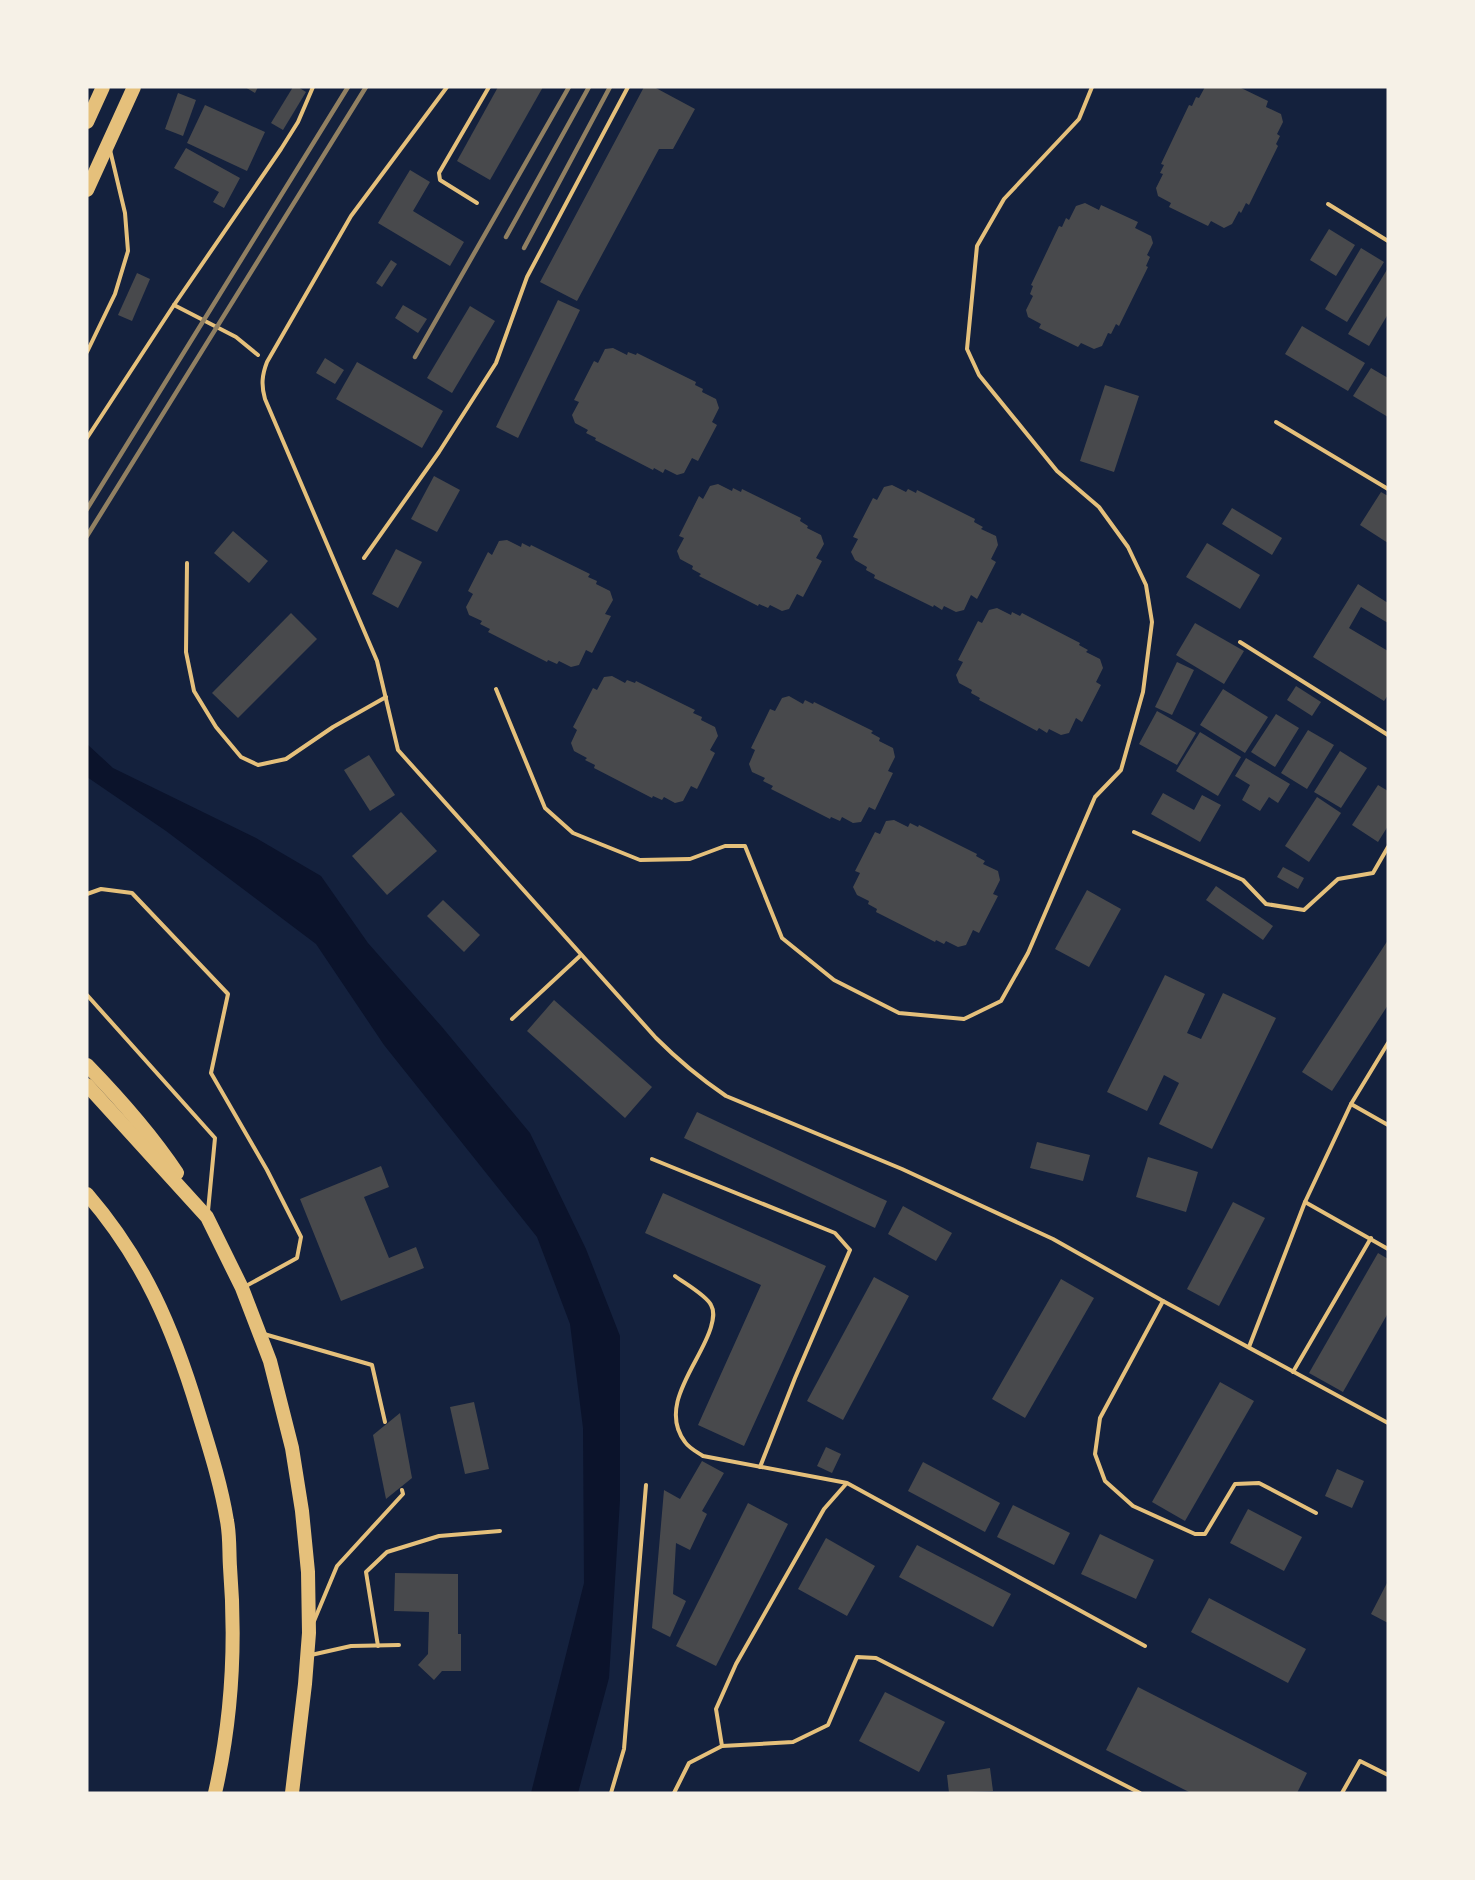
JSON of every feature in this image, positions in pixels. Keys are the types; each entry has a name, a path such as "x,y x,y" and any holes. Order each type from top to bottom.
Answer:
{"main road":[{"path":"87,122 103,87"},
{"path":"87,190 134,87"},
{"path":"87,1065 153,1137 207,1217 242,1288 260,1333 279,1393 292,1448 302,1511 308,1572 309,1633 292,1793"},
{"path":"87,1085 207,1217"},
{"path":"87,1194 129,1249 158,1301 175,1339 215,1467 227,1522 234,1633 221,1767 215,1793"}],"lane":[{"path":"447,87 351,216 263,372 262,386 265,399 377,661 398,750 671,1053 726,1096 902,1169 1053,1239 1388,1423"},
{"path":"477,203 440,180 439,173 489,87"},
{"path":"364,558 439,452 496,363 527,277 628,87"},
{"path":"496,689 545,808 573,833 639,860 690,859 725,846 745,846 782,938 834,980 899,1013 964,1019 1001,1001 1028,953 1095,797 1121,770 1143,692 1152,622 1146,585 1128,547 1099,507 1057,471 979,375 967,349 977,246 1004,199 1079,119 1092,87"},
{"path":"87,352 115,294 128,251 125,213 108,142"},
{"path":"1328,204 1388,241"},
{"path":"1276,422 1388,489"},
{"path":"187,563 186,652 194,691 216,727 242,757 258,765 286,759 333,727 386,697"},
{"path":"1240,642 1388,735"},
{"path":"1134,832 1243,880 1266,904 1304,910 1338,879 1373,873 1388,847"},
{"path":"87,894 101,889 132,893 228,994 211,1072 267,1170 301,1237 297,1258 242,1288"},
{"path":"512,1020 581,955"},
{"path":"87,995 215,1138 207,1217"},
{"path":"1249,1347 1305,1202 1351,1104 1388,1044"},
{"path":"1351,1104 1388,1125"},
{"path":"652,1159 835,1233 850,1250 760,1467"},
{"path":"1305,1202 1388,1249"},
{"path":"1293,1372 1371,1239"},
{"path":"675,1276 711,1304 714,1317 708,1338 680,1392 675,1415 678,1430 686,1444 703,1456 847,1483 1145,1646"},
{"path":"1163,1301 1100,1418 1095,1454 1105,1481 1133,1506 1195,1534 1204,1534 1235,1484 1259,1483 1316,1513"},
{"path":"260,1333 372,1365 385,1422"},
{"path":"722,1746 716,1709 736,1664 824,1509 847,1483"},
{"path":"610,1793 624,1749 646,1485"},
{"path":"309,1633 338,1566 403,1494 402,1490"},
{"path":"378,1646 366,1572 387,1552 439,1536 501,1531"},
{"path":"307,1656 351,1646 399,1645"},
{"path":"674,1793 689,1763 722,1746 793,1742 828,1725 857,1657 876,1658 1140,1793"},
{"path":"1342,1793 1360,1761 1388,1775"}],"path":[{"path":"87,438 174,305 281,149 298,122 313,87"},
{"path":"174,305 236,337 267,362"}],"water":[{"path":"87,744 113,768 256,838 321,876 368,943 442,1027 530,1133 586,1249 620,1336 620,1500 609,1678 578,1793 531,1793 584,1583 583,1428 570,1324 537,1237 384,1045 316,944 166,831 87,777"}],"building":[{"path":"245,87 258,87 255,93"},
{"path":"293,87 306,92 283,130 271,123"},
{"path":"498,87 543,87 490,180 457,161"},
{"path":"644,87 654,87 695,109 673,149 659,149 577,301 540,282"},
{"path":"1205,87 1239,87 1268,101 1266,107 1281,114 1283,122 1277,134 1280,136 1276,144 1278,146 1249,205 1246,203 1232,224 1224,228 1211,221 1208,226 1169,207 1171,203 1158,196 1156,188 1163,174 1160,173 1164,165 1161,164 1189,105 1192,106"},
{"path":"178,93 196,100 183,136 165,129"},
{"path":"205,105 265,132 247,171 187,143"},
{"path":"186,148 240,178 224,208 213,202 219,192 174,168"},
{"path":"410,170 430,182 413,211 464,242 450,266 378,223"},
{"path":"1085,203 1099,210 1101,205 1138,222 1135,228 1151,236 1153,243 1147,255 1150,257 1146,266 1148,267 1119,326 1116,324 1111,334 1108,333 1102,346 1094,349 1081,343 1078,347 1039,328 1041,324 1028,317 1026,310 1033,296 1030,294 1033,286 1031,285 1059,226 1062,227 1066,218 1069,220 1076,206"},
{"path":"1329,229 1355,245 1336,276 1310,260"},
{"path":"1361,248 1384,262 1347,322 1325,309"},
{"path":"391,260 397,264 382,287 376,283"},
{"path":"1388,268 1388,314 1369,346 1348,334"},
{"path":"137,273 150,279 132,321 118,315"},
{"path":"558,300 580,310 518,438 496,427"},
{"path":"403,305 427,319 418,333 395,318"},
{"path":"470,306 495,321 452,393 427,378"},
{"path":"1302,326 1365,363 1348,391 1285,354"},
{"path":"613,348 627,355 628,352 636,355 637,353 696,382 695,385 703,389 702,392 716,399 719,408 712,422 717,425 698,461 692,458 684,473 677,475 665,469 663,473 654,468 653,470 595,440 596,438 586,433 588,430 575,423 572,415 579,402 574,400 594,361 598,363 605,349"},
{"path":"325,358 344,370 335,384 316,373"},
{"path":"357,362 443,411 422,448 336,399"},
{"path":"1371,368 1388,378 1388,417 1353,396"},
{"path":"1105,385 1139,396 1114,472 1080,461"},
{"path":"434,476 460,490 437,532 411,519"},
{"path":"718,484 732,491 733,488 741,492 742,489 801,518 800,521 808,526 807,528 821,535 824,544 816,558 822,561 803,597 797,594 789,609 782,611 770,605 768,608 759,604 758,606 699,576 701,574 692,569 693,566 680,559 677,551 684,538 679,536 699,496 703,499 710,486"},
{"path":"892,485 906,492 908,489 916,493 917,490 975,519 974,522 983,527 981,529 996,536 998,545 991,559 996,562 977,599 971,595 964,610 956,612 944,606 942,610 934,605 933,607 874,578 875,575 866,570 867,567 855,560 851,552 858,539 853,537 873,498 877,500 884,487"},
{"path":"1381,492 1388,496 1388,543 1360,525"},
{"path":"1232,508 1282,538 1272,555 1222,524"},
{"path":"233,531 268,561 249,583 214,553"},
{"path":"507,540 521,547 522,543 530,547 531,545 590,574 588,577 597,581 596,584 610,591 613,600 605,614 611,616 592,653 586,650 579,665 571,667 559,661 557,664 548,660 547,662 488,632 490,629 480,624 482,621 469,615 466,607 473,594 468,591 488,552 492,555 499,541"},
{"path":"1207,543 1260,575 1240,609 1186,577"},
{"path":"396,549 422,562 398,608 372,594"},
{"path":"1358,584 1388,603 1388,623 1361,607 1349,628 1388,651 1388,695 1384,701 1313,657"},
{"path":"997,608 1011,615 1012,612 1020,616 1022,613 1080,643 1079,645 1088,650 1086,652 1100,659 1103,668 1096,682 1101,685 1082,722 1076,718 1069,733 1061,735 1049,729 1047,733 1039,728 1037,731 979,700 980,698 971,693 972,690 959,683 956,675 963,662 958,660 978,621 982,623 989,610"},
{"path":"291,613 317,639 238,718 212,693"},
{"path":"1195,623 1244,651 1224,684 1176,655"},
{"path":"1177,662 1194,670 1172,715 1155,707"},
{"path":"612,676 625,683 627,680 635,683 636,681 695,710 693,713 702,717 701,720 715,727 718,736 710,750 715,753 697,789 691,786 683,801 675,803 664,797 662,800 653,796 652,798 594,768 595,765 585,760 587,758 574,751 571,743 577,730 573,727 593,688 597,690 604,677"},
{"path":"1296,686 1321,702 1312,716 1287,700"},
{"path":"1223,689 1268,717 1245,753 1200,725"},
{"path":"789,696 803,704 805,700 813,704 814,702 873,731 871,733 880,738 879,741 893,748 895,757 888,771 893,773 875,810 869,807 861,822 853,823 842,817 840,821 831,817 830,819 771,789 773,786 763,781 765,778 752,772 749,764 755,750 751,748 770,709 775,711 782,698"},
{"path":"1157,711 1196,733 1177,765 1139,744"},
{"path":"1276,714 1299,728 1275,767 1251,752"},
{"path":"1308,730 1334,745 1307,789 1281,773"},
{"path":"1200,732 1241,757 1218,796 1176,771"},
{"path":"1340,751 1367,768 1341,808 1314,792"},
{"path":"369,755 395,795 370,811 344,770"},
{"path":"1246,758 1290,784 1278,803 1269,797 1260,811 1242,800 1250,785 1235,776"},
{"path":"1378,785 1388,791 1388,826 1378,842 1352,825"},
{"path":"1163,793 1194,810 1202,795 1221,805 1200,842 1151,814"},
{"path":"1317,797 1341,813 1309,862 1285,846"},
{"path":"401,812 437,851 387,895 352,856"},
{"path":"894,820 908,827 910,823 918,827 919,825 977,854 976,856 985,861 983,864 998,871 1000,880 993,894 998,896 979,933 973,930 966,945 958,947 946,941 944,944 936,940 935,942 876,912 877,909 868,904 869,901 857,895 853,887 860,873 855,871 875,832 880,834 886,821"},
{"path":"1283,867 1304,878 1298,889 1277,877"},
{"path":"1216,886 1273,926 1263,940 1206,900"},
{"path":"1087,890 1121,909 1089,967 1055,949"},
{"path":"443,900 480,935 464,952 427,916"},
{"path":"1388,940 1388,1005 1332,1091 1302,1072"},
{"path":"1165,975 1205,994 1187,1033 1201,1039 1223,993 1276,1018 1212,1149 1159,1124 1179,1083 1164,1075 1147,1111 1107,1092"},
{"path":"554,1000 652,1087 625,1118 527,1031"},
{"path":"697,1112 887,1201 875,1228 684,1138"},
{"path":"1037,1142 1090,1155 1083,1181 1030,1168"},
{"path":"1148,1157 1198,1172 1186,1212 1136,1197"},
{"path":"381,1166 389,1187 364,1197 389,1258 416,1247 424,1268 341,1301 300,1199"},
{"path":"663,1193 826,1266 744,1446 698,1425 761,1285 645,1233"},
{"path":"1233,1202 1265,1218 1219,1306 1187,1289"},
{"path":"903,1206 952,1233 936,1261 888,1234"},
{"path":"1378,1253 1388,1259 1388,1313 1343,1392 1309,1373"},
{"path":"874,1277 909,1296 843,1420 807,1401"},
{"path":"1061,1279 1094,1298 1025,1418 992,1399"},
{"path":"1220,1382 1254,1401 1185,1521 1152,1502"},
{"path":"474,1402 489,1469 465,1474 450,1407"},
{"path":"400,1413 412,1478 386,1499 373,1435"},
{"path":"826,1447 841,1454 832,1473 817,1466"},
{"path":"702,1461 724,1473 702,1511 707,1514 690,1550 676,1543 673,1594 686,1601 670,1637 652,1628 664,1490 680,1499"},
{"path":"923,1462 1000,1503 985,1532 908,1491"},
{"path":"1337,1469 1364,1481 1352,1508 1325,1496"},
{"path":"748,1503 788,1524 716,1666 676,1646"},
{"path":"1013,1505 1070,1533 1054,1565 997,1537"},
{"path":"1248,1509 1302,1537 1284,1571 1230,1543"},
{"path":"1100,1534 1154,1560 1136,1599 1081,1574"},
{"path":"826,1538 875,1566 847,1616 798,1589"},
{"path":"917,1545 1011,1594 993,1627 899,1577"},
{"path":"395,1573 458,1574 458,1634 461,1634 461,1671 442,1671 434,1680 418,1665 428,1654 429,1612 394,1611"},
{"path":"1388,1581 1388,1623 1371,1614"},
{"path":"1209,1598 1306,1649 1288,1683 1191,1632"},
{"path":"1138,1687 1307,1773 1297,1793 1191,1793 1106,1750"},
{"path":"885,1692 945,1722 919,1772 859,1741"},
{"path":"990,1768 993,1791 949,1793 947,1775"}],"railway":[{"path":"87,509 348,87"},
{"path":"87,536 366,87"},
{"path":"415,357 569,87"},
{"path":"506,237 589,87"},
{"path":"524,248 610,87"}]}
